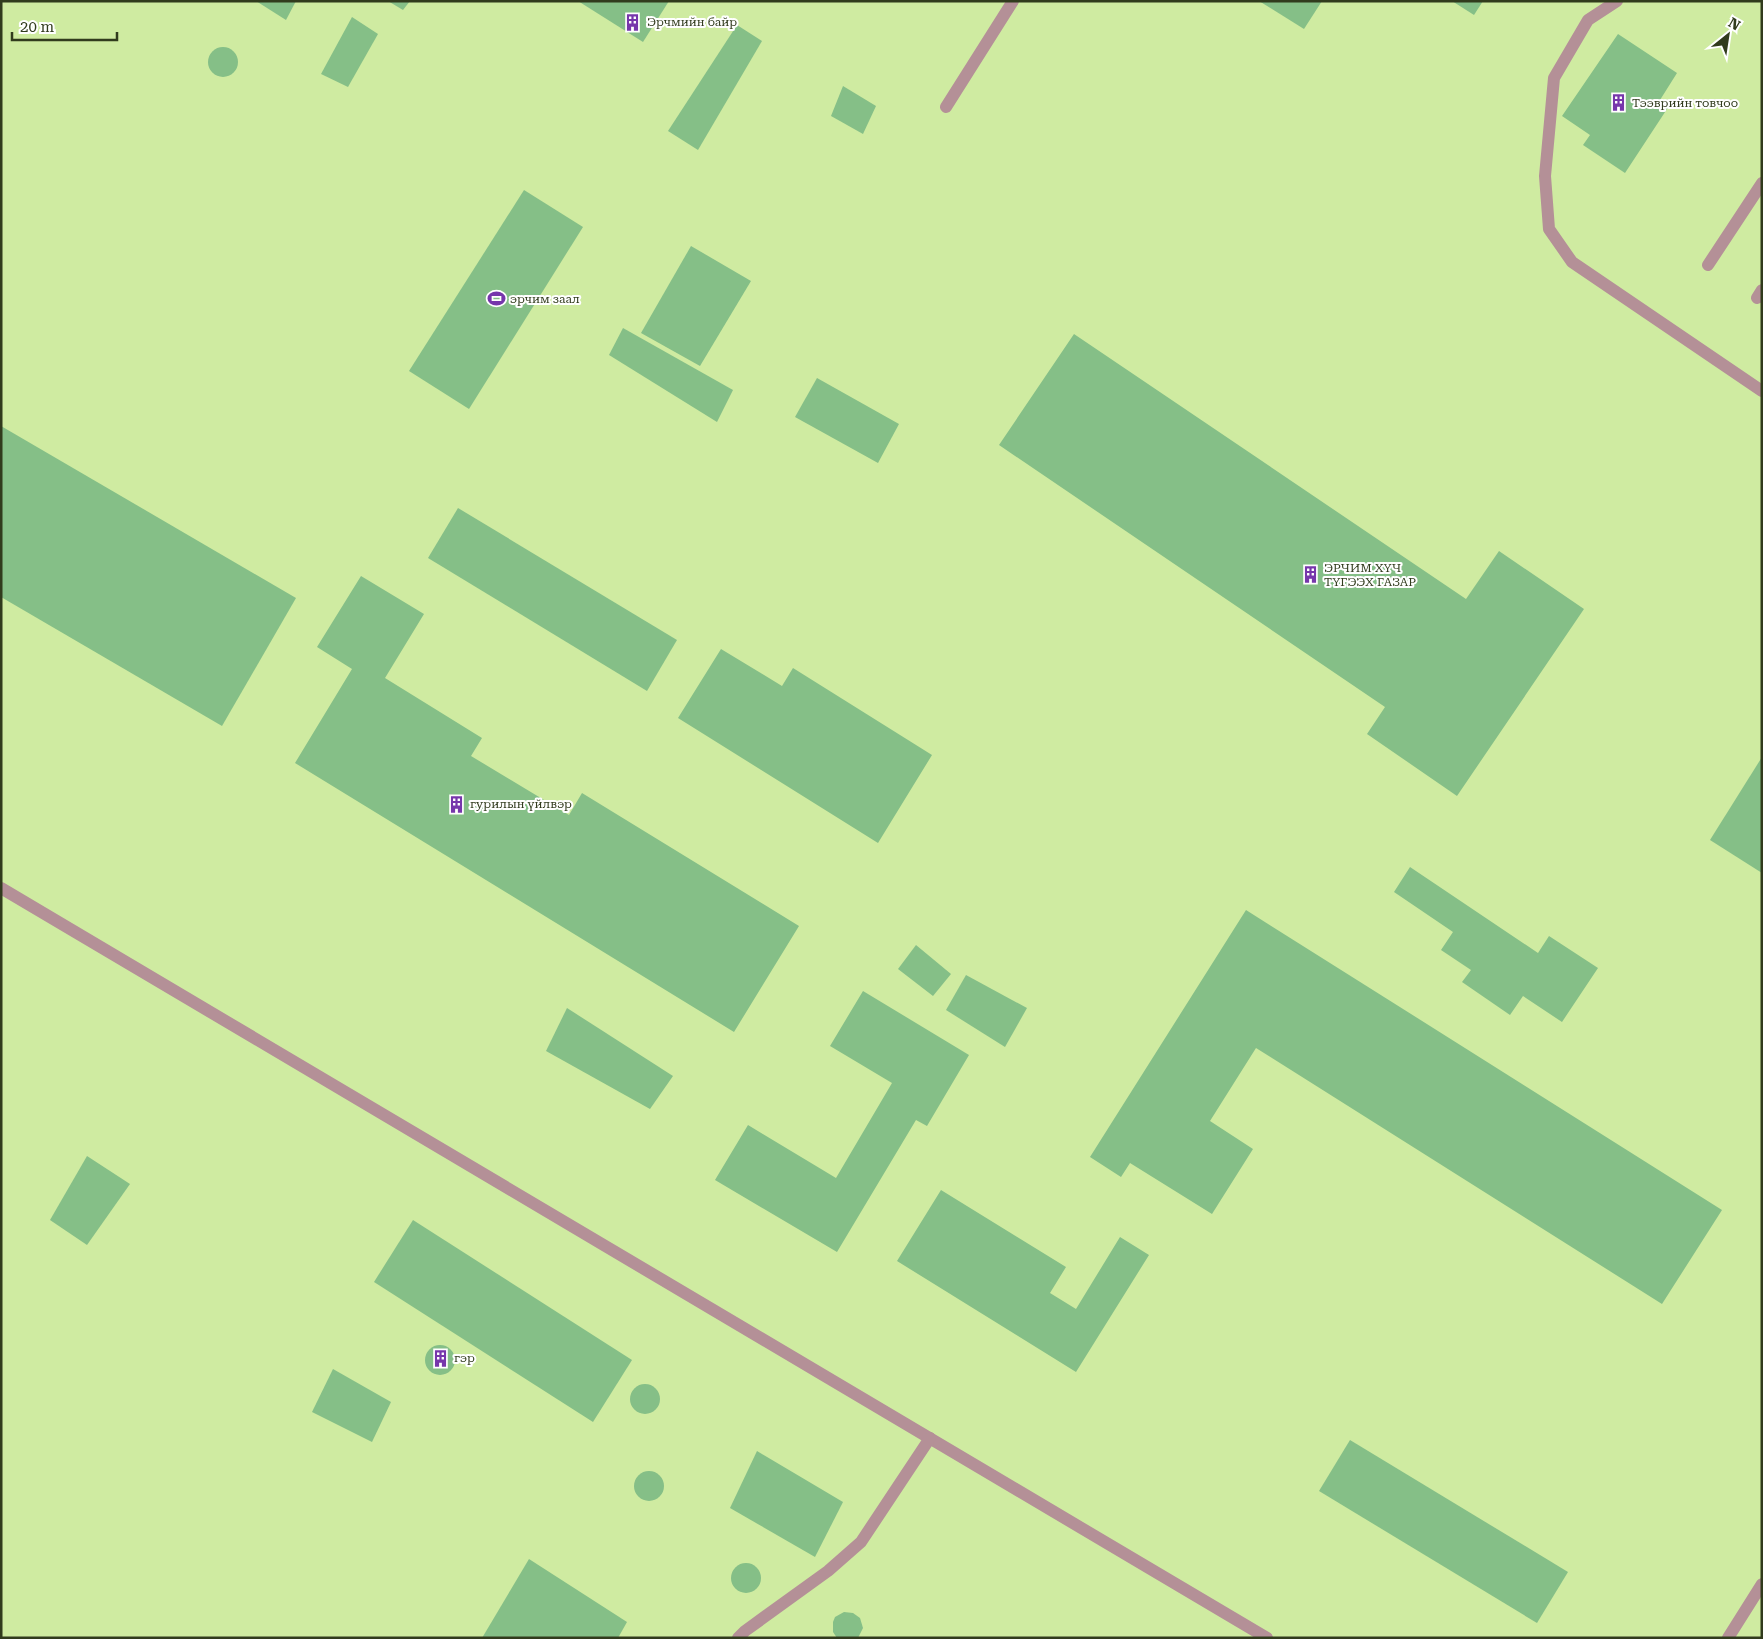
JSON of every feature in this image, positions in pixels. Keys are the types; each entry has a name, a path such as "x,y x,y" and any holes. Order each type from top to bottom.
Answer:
{"street":[{"path":"946,107 1013,1"},
{"path":"1617,1 1588,20 1554,78 1545,176 1549,229 1572,262 1762,391"},
{"path":"1708,265 1762,183"},
{"path":"1,888 1267,1638"},
{"path":"738,1638 828,1571 861,1542 930,1438"},
{"path":"1728,1638 1762,1584"}],"building":[{"path":"256,1 296,1 286,20"},
{"path":"388,1 410,1 403,10"},
{"name":"Эрчмийн байр","path":"578,1 669,1 643,42"},
{"path":"1259,1 1322,1 1304,29"},
{"path":"1452,1 1483,1 1474,15"},
{"path":"352,17 378,34 348,87 321,74"},
{"path":"737,25 762,41 698,150 668,131"},
{"name":"Тээврийн товчоо","path":"1618,34 1677,73 1660,100 1669,106 1625,173 1583,145 1590,135 1562,116"},
{"path":"223,47 229,48 237,56 237,68 229,76 223,77 217,76 209,68 208,62 209,56 217,48"},
{"path":"843,86 876,106 863,134 831,116"},
{"name":"эрчим заал","path":"524,190 583,227 469,409 409,371"},
{"path":"691,246 751,281 700,366 641,333"},
{"path":"623,328 733,390 717,422 609,355"},
{"name":"ЭРЧИМ ХҮЧ ТҮГЭЭХ ГАЗАР","path":"1074,334 1466,599 1499,551 1584,609 1457,796 1367,734 1385,707 999,445"},
{"path":"817,378 899,424 878,463 795,417"},
{"path":"1,426 296,598 222,726 1,597"},
{"path":"458,508 677,640 647,691 428,558"},
{"name":"гурилын үйлвэр","path":"361,576 424,614 385,678 482,738 471,756 569,815 582,793 799,926 734,1032 295,763 352,669 317,647"},
{"path":"721,649 782,686 793,668 932,755 878,843 678,718"},
{"path":"1762,757 1762,873 1710,840"},
{"path":"1410,867 1538,953 1549,936 1598,968 1562,1022 1523,996 1510,1015 1462,982 1471,970 1441,950 1453,932 1394,892"},
{"path":"1246,910 1722,1210 1662,1304 1256,1048 1210,1121 1253,1149 1212,1214 1130,1163 1121,1177 1090,1157"},
{"path":"916,945 951,974 933,996 898,969"},
{"path":"966,975 1027,1008 1005,1047 946,1010"},
{"path":"863,991 969,1055 927,1126 916,1120 837,1252 715,1180 748,1125 836,1178 892,1083 830,1046"},
{"path":"567,1008 673,1076 650,1109 546,1051"},
{"path":"87,1156 130,1184 87,1245 50,1220"},
{"path":"941,1190 1066,1267 1050,1293 1076,1309 1120,1237 1149,1255 1076,1372 897,1261"},
{"path":"413,1220 632,1360 593,1422 374,1282"},
{"name":"гэр","path":"440,1345 451,1349 455,1360 451,1371 440,1375 429,1371 425,1360 429,1349"},
{"path":"333,1369 391,1402 372,1442 312,1412"},
{"path":"645,1384 656,1388 660,1399 656,1410 645,1414 634,1410 630,1399 634,1388"},
{"path":"1350,1440 1568,1572 1537,1623 1319,1491"},
{"path":"757,1451 843,1502 815,1557 730,1508"},
{"path":"649,1471 660,1475 664,1486 660,1497 649,1501 638,1497 634,1486 638,1475"},
{"path":"529,1559 627,1622 618,1638 482,1638"},
{"path":"746,1563 757,1567 761,1578 757,1589 746,1593 735,1589 731,1578 735,1567"},
{"path":"844,1612 853,1613 860,1618 863,1628 858,1638 837,1638 833,1632 835,1617"}],"place":[{"name":"Эрчмийн байр","path":"633,22"},
{"name":"Тээврийн товчоо","path":"1618,103"},
{"name":"эрчим заал","path":"496,299"},
{"name":"ЭРЧИМ ХҮЧ ТҮГЭЭХ ГАЗАР","path":"1310,575"},
{"name":"гурилын үйлвэр","path":"456,804"},
{"name":"гэр","path":"440,1358"}]}
